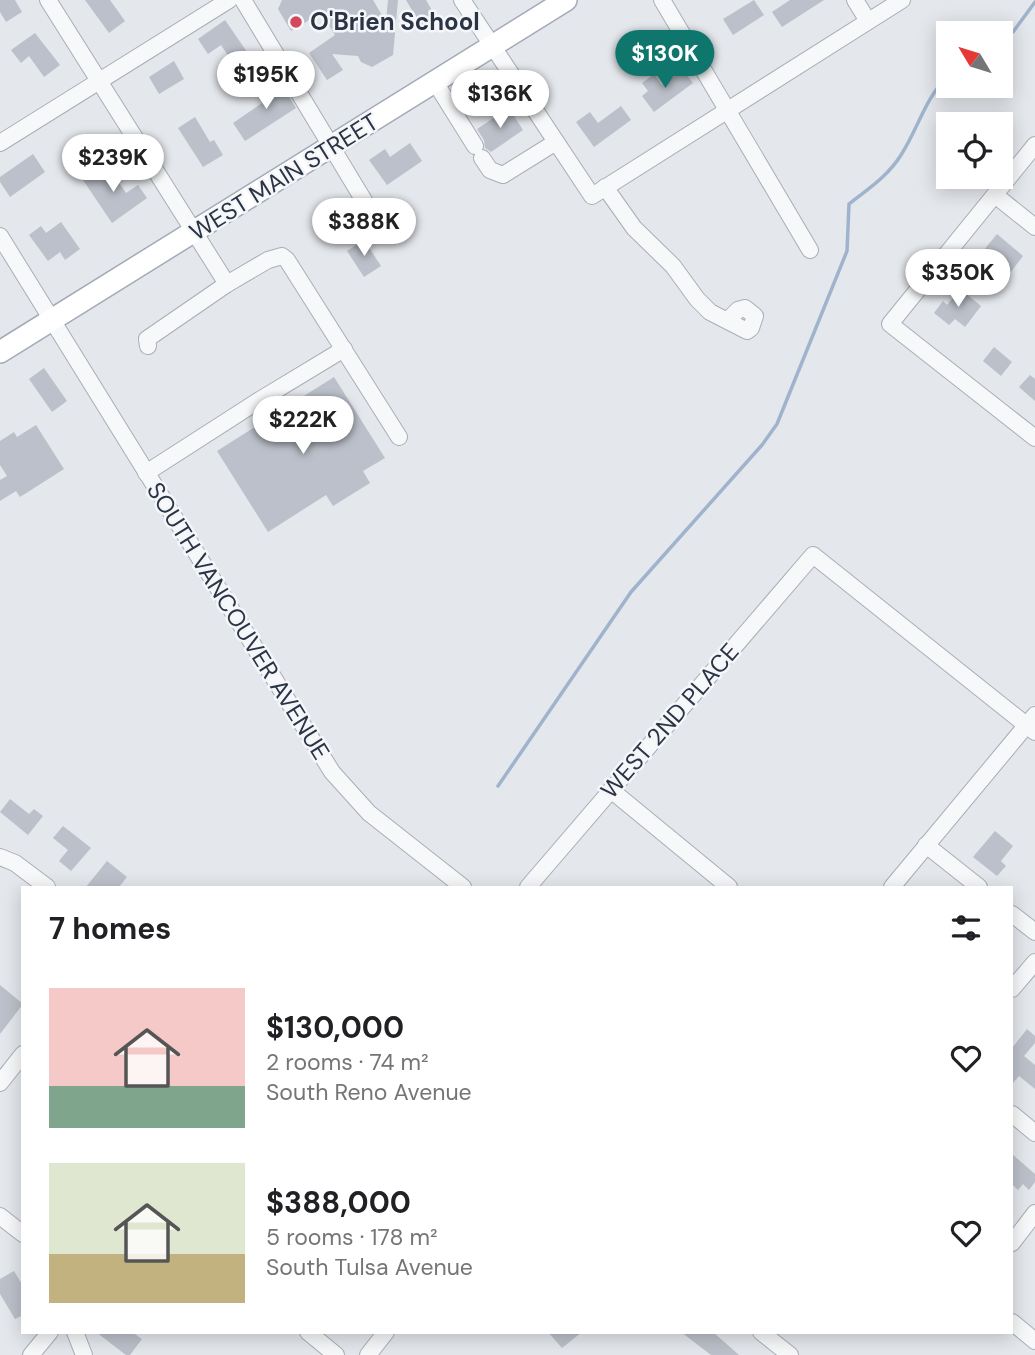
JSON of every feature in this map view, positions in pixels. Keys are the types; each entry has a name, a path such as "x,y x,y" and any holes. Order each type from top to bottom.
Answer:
{"main road":[{"name":"WEST MAIN STREET","path":"0,352 566,0"}],"street":[{"path":"48,0 227,284"},
{"path":"0,143 229,0"},
{"path":"243,0 330,149 372,214"},
{"path":"462,0 556,142 634,228 674,266 697,299 710,312 728,320"},
{"path":"662,0 810,250"},
{"path":"855,0 868,20"},
{"path":"599,191 902,0"},
{"path":"435,82 490,170 503,175 556,142"},
{"path":"1035,145 890,324 1035,438"},
{"path":"995,195 1035,227"},
{"name":"SOUTH VANCOUVER AVENUE","path":"0,236 332,772 369,813 462,886"},
{"path":"148,346 147,338 154,332 227,284 268,260 282,256 399,437"},
{"path":"146,473 344,349"},
{"name":"WEST 2ND PLACE","path":"529,886 813,555 1032,724"},
{"path":"893,886 1032,724"},
{"path":"611,790 728,886"},
{"path":"926,845 978,886"},
{"path":"0,857 15,863 46,886"},
{"path":"1013,915 1035,932"},
{"path":"1013,988 1035,962"},
{"path":"0,1083 21,1057"},
{"path":"1013,1115 1035,1133"},
{"path":"1013,1242 1035,1213"},
{"path":"0,1216 21,1232"},
{"path":"1013,1323 1035,1341"},
{"path":"31,1355 48,1334"},
{"path":"76,1334 84,1355"},
{"path":"310,1334 336,1355"},
{"path":"368,1355 384,1334"},
{"path":"764,1334 790,1355"}],"building":[{"path":"0,0 15,0 22,12 6,22 0,12"},
{"path":"85,0 110,0 125,21 109,33"},
{"path":"282,0 373,0 386,22 388,0 398,0 393,55 372,67 361,62 358,56 332,54 343,70 327,80 309,53 335,35 321,13 291,31 278,9"},
{"path":"406,0 426,0 437,19 422,27"},
{"path":"754,0 764,15 733,35 723,19"},
{"path":"790,0 824,0 782,27 772,12"},
{"path":"225,20 256,65 241,75 221,45 208,54 198,39"},
{"path":"35,33 60,65 44,77 29,56 21,63 11,50"},
{"path":"174,61 184,79 159,94 149,77"},
{"path":"683,70 693,83 654,112 642,96 648,91 642,83 654,74 662,85"},
{"path":"273,81 276,85 280,82 296,108 245,141 233,123 268,99 261,89"},
{"path":"621,106 631,120 594,147 576,122 590,112 598,123"},
{"path":"509,108 523,130 491,152 485,148 484,140 477,129"},
{"path":"195,117 210,142 214,140 223,155 203,167 178,128"},
{"path":"410,143 422,161 387,185 369,160 385,149 390,157"},
{"path":"33,154 45,172 10,197 0,182 0,177"},
{"path":"106,164 126,193 138,185 147,198 112,223 83,180"},
{"path":"61,222 80,249 65,260 60,252 48,261 29,235 41,226 46,233"},
{"path":"997,234 1023,256 1010,273 983,251"},
{"path":"364,240 381,266 364,277 347,251"},
{"path":"960,289 981,306 965,327 955,319 949,325 934,313 943,301 947,305"},
{"path":"994,347 1012,362 1001,376 983,361"},
{"path":"44,368 67,401 52,412 29,379"},
{"path":"1030,375 1035,379 1035,401 1019,387"},
{"path":"334,377 385,458 363,471 370,483 333,506 326,495 268,532 217,451"},
{"path":"36,425 64,469 20,497 16,491 0,501 0,480 7,476 0,465 0,441 14,432 17,437"},
{"path":"10,799 29,814 34,809 43,816 28,835 0,812"},
{"path":"63,826 91,848 71,871 59,861 68,850 53,838"},
{"path":"995,831 1013,846 1001,861 1006,866 997,876 973,857"},
{"path":"107,861 127,877 120,886 87,886"},
{"path":"0,985 21,1002 21,1007 0,1034"},
{"path":"1027,1029 1035,1036 1035,1043 1024,1056 1035,1065 1035,1089 1019,1076 1013,1083 1013,1047"},
{"path":"1013,1155 1035,1174 1035,1182 1029,1190 1023,1184 1018,1190 1013,1185"},
{"path":"14,1271 21,1283 21,1316 15,1319 0,1294 0,1279"},
{"path":"99,1334 135,1334 142,1339 130,1355 126,1355"},
{"path":"550,1334 580,1334 562,1348"},
{"path":"684,1334 715,1334 739,1355 711,1355"}],"waterway":[{"path":"1013,32 1035,2"},
{"path":"498,786 631,592 762,445 777,424 847,251 849,204 896,163 936,90"}],"place":[{"name":"O'Brien School","path":"296,22"}]}
